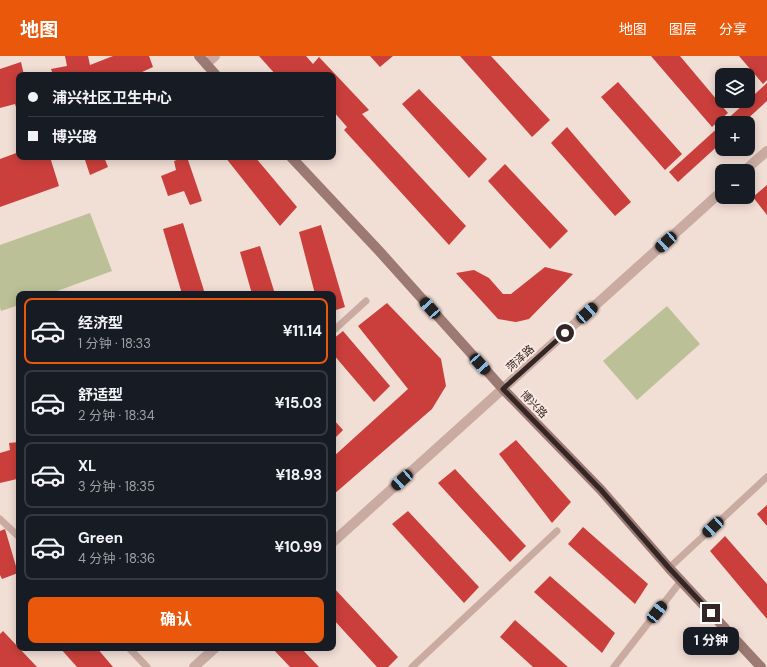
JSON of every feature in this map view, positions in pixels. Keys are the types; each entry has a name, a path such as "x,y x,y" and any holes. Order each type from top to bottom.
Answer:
{"street":[{"path":"199,56 213,72"},
{"path":"206,64 215,56"},
{"path":"752,164 767,151"},
{"name":"博兴路","path":"294,160 381,253 503,389 601,490 669,568 761,667"},
{"name":"菏泽路","path":"336,539 715,197"},
{"path":"194,667 212,651"}],"lane":[{"path":"336,327 366,301"},
{"path":"669,568 767,477"},
{"path":"0,519 16,535"},
{"path":"412,667 557,531"},
{"path":"614,667 681,581"},
{"path":"132,651 147,667"}],"green space":[{"path":"90,213 112,271 57,291 16,291 16,306 1,311 0,245"},
{"path":"667,306 700,344 637,400 603,361"}],"building":[{"path":"65,56 88,56 90,65 113,56 149,56 153,67 142,72 52,72 51,69 67,66"},
{"path":"259,56 306,56 313,64 319,57 333,72 273,72"},
{"path":"370,56 393,56 380,67"},
{"path":"460,56 491,56 550,120 532,137"},
{"path":"651,56 680,56 715,98 715,108 724,108 728,113 725,116 715,116 715,124 712,127"},
{"path":"739,56 767,56 767,80 763,84 755,75 755,68 749,68"},
{"path":"21,62 23,72 16,72 16,107 15,104 0,108 0,69"},
{"path":"336,75 369,110 362,114 466,226 449,245 344,130 347,127 336,114"},
{"path":"618,82 682,154 665,170 601,97"},
{"path":"767,83 767,101 751,116 731,116 740,108 755,108 755,94"},
{"path":"419,89 487,159 469,178 402,104"},
{"path":"567,127 631,202 615,216 551,143"},
{"path":"715,130 715,148 678,182 669,172"},
{"path":"16,153 16,160 51,160 59,186 0,207 0,159"},
{"path":"85,160 105,160 108,167 90,175"},
{"path":"188,160 202,201 190,205 184,191 168,196 161,176 176,170 174,161"},
{"path":"227,160 258,160 297,207 280,226"},
{"path":"505,164 568,231 550,249 488,181"},
{"path":"767,185 767,215 755,200 755,195"},
{"path":"183,223 204,291 181,291 163,229"},
{"path":"321,225 345,307 336,310 336,291 314,291 299,232"},
{"path":"260,246 274,291 251,291 240,252"},
{"path":"545,267 573,274 529,319 516,322 498,319 456,273 474,270 489,278 503,294 511,294"},
{"path":"387,303 441,359 446,386 432,409 336,492 336,454 408,389 358,326"},
{"path":"343,331 390,386 374,402 336,358 336,337"},
{"path":"336,422 343,430 336,437"},
{"path":"516,440 571,502 552,523 499,454"},
{"path":"16,442 16,479 0,483 0,453 10,450 9,443"},
{"path":"455,469 526,546 510,562 438,483"},
{"path":"767,505 767,526 757,514"},
{"path":"408,511 479,587 464,603 392,524"},
{"path":"583,527 648,584 635,604 568,544"},
{"path":"5,529 16,566 16,574 2,579 0,575 0,531"},
{"path":"725,536 767,584 767,619 710,551"},
{"path":"550,576 615,633 602,653 534,592"},
{"path":"336,590 398,657 388,667 377,667 336,622"},
{"path":"515,620 568,667 533,667 500,637"},
{"path":"3,631 16,645 16,651 22,651 37,667 0,667 0,634"},
{"path":"63,651 100,651 113,667 77,667"},
{"path":"275,651 304,651 319,667 290,667"}],"route":[{"path":"565,333 503,389 601,490 669,568 711,613"}]}
